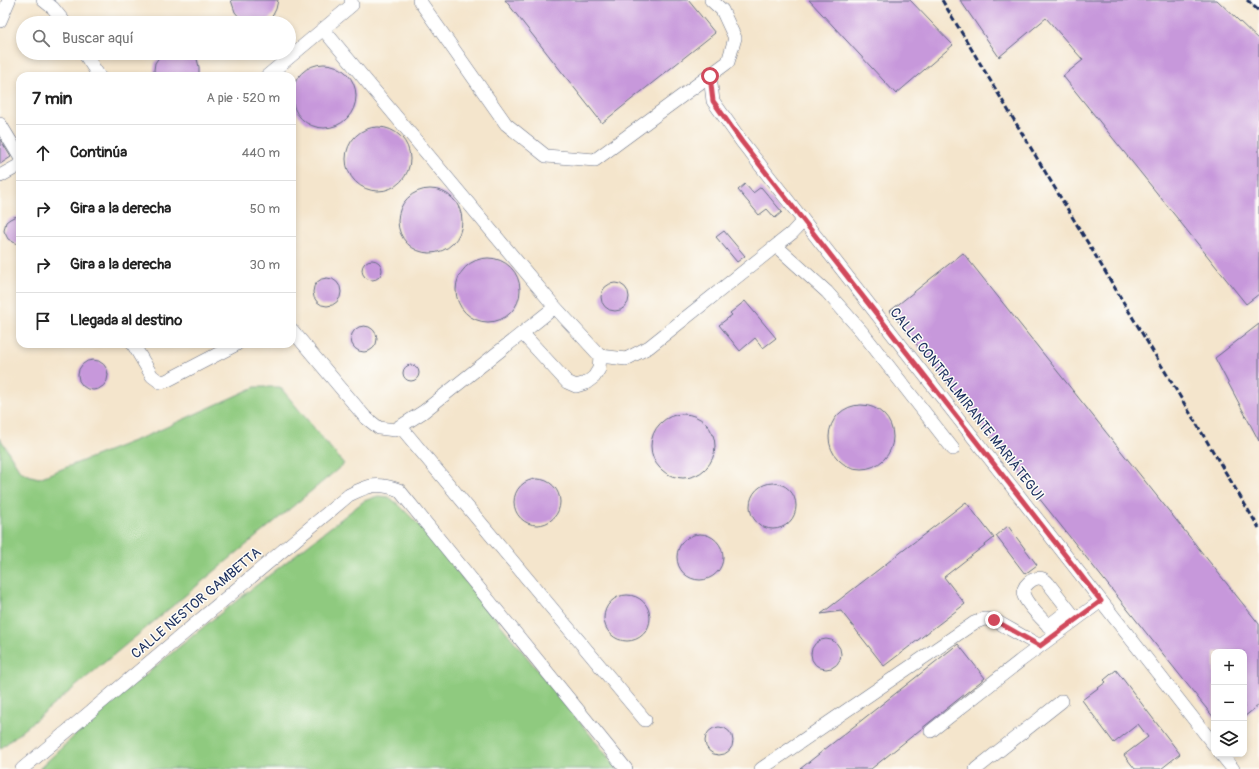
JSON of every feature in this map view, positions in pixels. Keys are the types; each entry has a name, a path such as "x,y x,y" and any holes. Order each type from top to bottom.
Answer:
{"street":[{"path":"0,21 9,0"},
{"path":"44,0 59,16"},
{"path":"296,52 352,5 351,0"},
{"path":"419,0 506,124 546,156 595,160 728,62 735,38 722,10 711,0"},
{"path":"323,29 555,308 600,356 626,359 649,347 792,233 803,221"},
{"path":"89,60 96,72"},
{"path":"272,72 286,60"},
{"name":"CALLE CONTRALMIRANTE MARIÁTEGUI","path":"710,76 713,101 748,149 1211,741"},
{"path":"0,124 16,150"},
{"path":"0,176 16,167"},
{"path":"776,246 827,292 862,332 953,449"},
{"path":"296,335 365,417 379,428 395,430 423,412 555,308"},
{"path":"522,333 567,382 576,386 586,383 594,377 599,369 600,356"},
{"path":"135,348 152,376 160,382 166,381 229,348"},
{"path":"400,426 644,720"},
{"name":"CALLE NESTOR GAMBETTA","path":"22,769 349,495 374,485 399,490 626,769"},
{"path":"1052,629 1035,612 1024,596 1022,591 1030,581 1037,578 1048,582 1073,615"},
{"path":"931,731 1040,646 1052,629 1073,615 1101,601"},
{"path":"761,769 974,623 984,619 994,620 1040,646"},
{"path":"976,769 1062,701"},
{"path":"1223,757 1233,769"}],"green space":[{"path":"255,387 280,387 344,464 0,749 0,438 20,471 39,478 151,434"},
{"path":"378,496 389,497 422,528 618,769 39,769 99,713 212,620 364,501"}],"building":[{"path":"231,0 278,0 276,9 272,16 238,16 235,12"},
{"path":"505,0 688,0 715,33 602,123"},
{"path":"809,0 910,0 953,45 896,94"},
{"path":"960,0 1217,0 1259,40 1259,294 1246,304 1063,76 1083,60 1046,18 999,57"},
{"path":"157,60 197,60 199,72 154,72 155,63"},
{"path":"324,64 342,70 350,78 355,90 355,102 350,114 342,122 336,125 324,128 312,125 306,122 296,110 296,82 306,70 312,67"},
{"path":"378,127 396,133 404,141 410,159 404,177 396,185 378,191 360,185 352,177 346,159 352,141 360,133"},
{"path":"0,139 11,157 0,164"},
{"path":"745,184 753,193 761,187 782,212 775,218 767,209 759,215 738,190"},
{"path":"430,189 448,195 456,203 462,221 456,239 448,247 430,253 412,247 404,239 398,221 404,203 412,195"},
{"path":"16,217 16,243 8,239 4,231 6,222"},
{"path":"724,231 745,256 737,262 716,237"},
{"path":"963,253 1259,624 1259,705 1247,715 1247,649 1211,649 1211,714 890,311"},
{"path":"488,258 506,264 514,272 520,290 514,308 506,316 488,322 470,316 462,308 456,290 462,272 470,264"},
{"path":"372,260 379,263 382,270 379,277 372,280 365,277 362,270 365,263"},
{"path":"327,278 337,282 341,292 337,302 327,306 317,302 313,292 317,282"},
{"path":"615,283 625,287 629,297 625,307 615,311 605,307 601,297 605,287"},
{"path":"745,301 776,338 763,348 755,338 740,351 719,325 732,315 730,313"},
{"path":"1259,324 1259,441 1215,358"},
{"path":"364,326 373,330 377,339 373,348 364,352 355,348 351,339 355,330"},
{"path":"93,360 104,364 108,375 104,386 93,390 82,386 78,375 82,364"},
{"path":"411,365 417,367 419,373 417,379 411,381 405,379 403,373 405,367"},
{"path":"861,405 879,411 887,419 893,437 887,455 879,463 861,469 843,463 835,455 829,437 835,419 843,411"},
{"path":"683,414 701,420 709,428 715,446 709,464 701,472 683,478 665,472 657,464 651,446 657,428 665,420"},
{"path":"537,479 550,483 556,489 560,502 556,515 550,521 537,525 524,521 518,515 514,502 518,489 524,483"},
{"path":"773,483 786,487 792,493 796,506 792,519 786,525 773,529 760,525 754,519 750,506 754,493 760,487"},
{"path":"966,502 994,538 944,577 965,604 884,666 841,611 821,614"},
{"path":"1008,526 1037,565 1025,574 996,536"},
{"path":"700,534 713,538 719,544 723,557 719,570 713,576 700,580 687,576 681,570 677,557 681,544 687,538"},
{"path":"627,595 640,599 646,605 650,618 646,631 640,637 627,641 614,637 608,631 604,618 608,605 614,599"},
{"path":"826,639 837,643 841,654 837,665 826,669 815,665 811,654 815,643"},
{"path":"958,644 985,678 871,769 800,769"},
{"path":"1116,670 1180,754 1161,769 1135,769 1124,755 1148,737 1138,724 1114,743 1082,700 1106,682 1104,680"},
{"path":"719,727 729,731 733,741 729,751 719,755 709,751 705,741 709,731"}],"railway":[{"path":"942,0 1259,528"},
{"path":"1247,0 1259,11"}],"route":[{"path":"710,76 713,101 742,142 1101,601 1040,646 994,620"}]}
